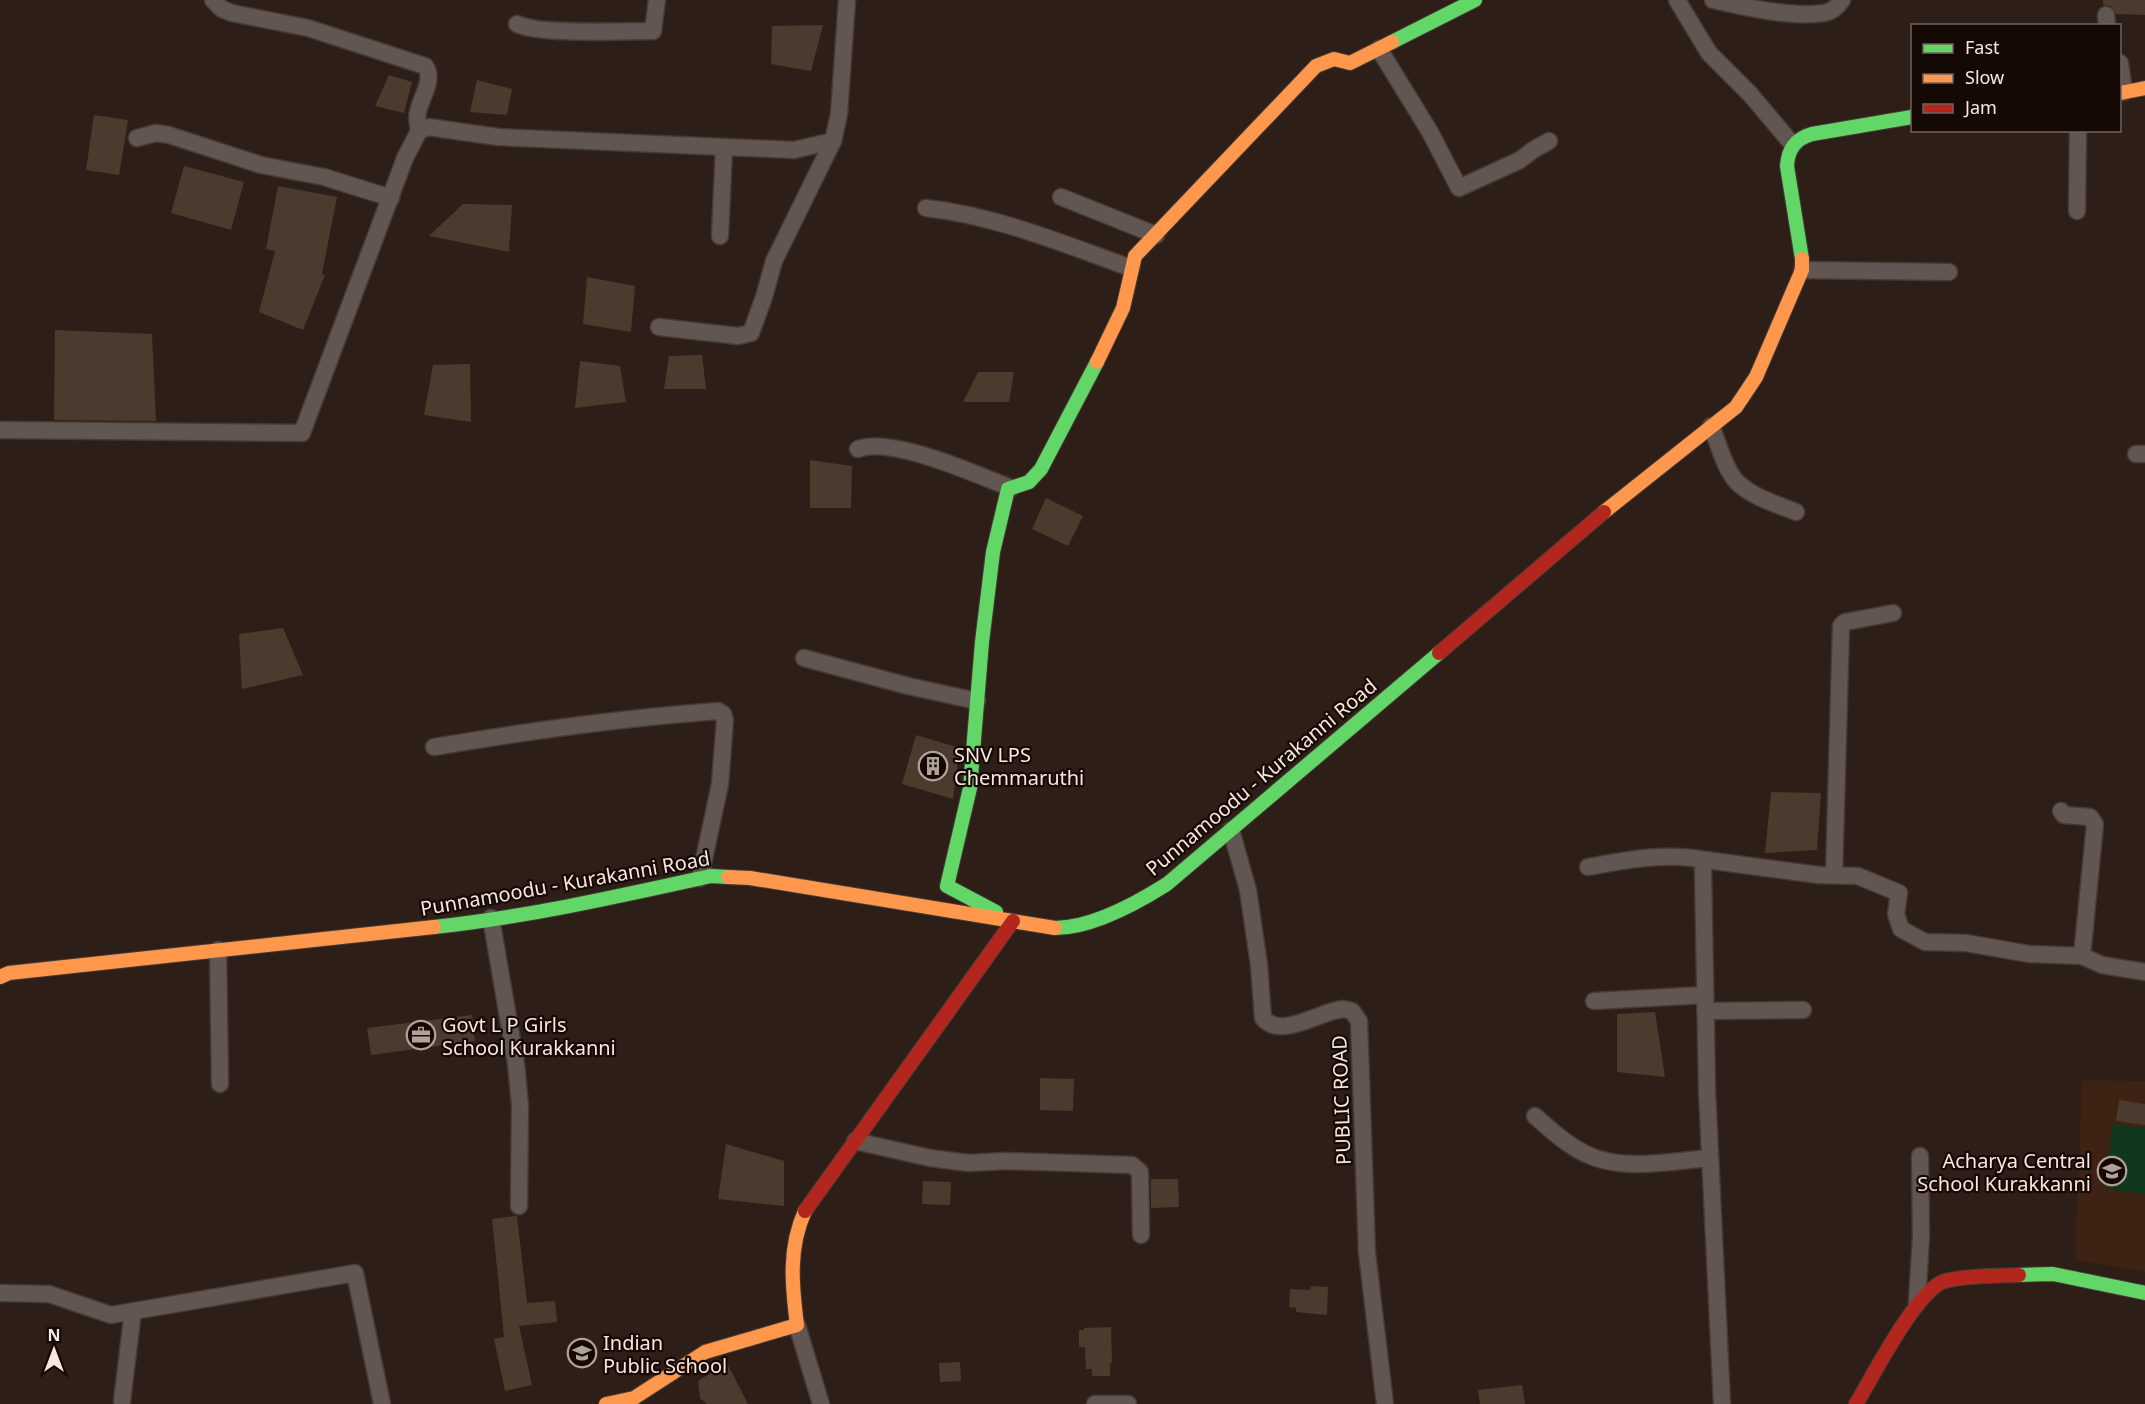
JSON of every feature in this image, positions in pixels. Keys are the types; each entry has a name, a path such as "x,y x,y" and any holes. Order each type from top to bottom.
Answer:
{"main road":[{"path":"606,1404 634,1398 705,1352 797,1325 792,1274 794,1244 804,1213 1013,921 947,886 970,788 982,642 993,552 1008,489 1029,482 1041,470 1081,395 1123,308 1135,256 1316,66 1334,59 1350,63 1475,0"},
{"path":"2122,92 2145,88"},
{"path":"1793,145 1800,138 1818,133 1911,117"},
{"name":"Punnamoodu - Kurakanni Road","path":"0,977 9,973 491,918 612,897 711,876 750,878 1041,927 1074,926 1114,910 1169,883 1636,485 1736,407 1756,377 1802,270 1802,257 1787,166 1787,157 1793,145"},
{"path":"1856,1404 1917,1303 1931,1288 1945,1281 2004,1275 2053,1274 2145,1293"}],"street":[{"path":"0,430 302,432 405,158 419,131 417,115 430,77 429,71 425,66 308,28 232,14 222,9 213,0"},
{"path":"517,24 526,28 562,31 653,31 657,0"},
{"path":"659,327 738,336 751,333 774,261 833,141 839,114 847,0"},
{"path":"1677,0 1709,53 1750,94 1793,145"},
{"path":"1713,0 1750,9 1803,13 1825,13 1842,0"},
{"path":"1379,49 1430,132 1459,188 1520,160 1549,141"},
{"path":"419,131 428,127 498,137 794,150 833,141"},
{"path":"2077,211 2078,132"},
{"path":"137,138 156,133 169,135 261,165 324,177 391,198"},
{"path":"720,236 724,147"},
{"path":"1061,197 1156,235"},
{"path":"926,208 991,219 1131,268"},
{"path":"1802,270 1949,272"},
{"path":"1711,426 1729,470 1737,481 1756,495 1796,512"},
{"path":"858,449 872,446 916,453 1011,488"},
{"path":"1834,875 1841,626 1845,622 1893,612"},
{"path":"804,658 908,686 977,701"},
{"path":"434,747 507,734 631,718 718,711 723,714 725,720 720,783 700,878"},
{"path":"2061,812 2064,815 2090,817 2095,824 2082,956"},
{"name":"PUBLIC ROAD","path":"1231,830 1248,890 1263,1018 1270,1025 1285,1027 1343,1009 1352,1011 1359,1021 1367,1253 1385,1404"},
{"path":"1588,867 1635,858 1686,856 1858,876 1899,893 1896,914 1901,930 1925,942 1966,944 2029,954 2082,956 2102,965 2145,972"},
{"path":"1706,860 1703,869 1705,1003 1722,1404"},
{"path":"491,918 516,1064 520,1105 519,1206"},
{"path":"218,950 220,1084"},
{"path":"1594,1001 1705,1003 1803,1010"},
{"path":"1534,1116 1559,1138 1587,1155 1610,1162 1629,1164 1710,1158"},
{"path":"855,1142 930,1158 969,1163 1005,1161 1131,1165 1140,1172 1141,1235"},
{"path":"1917,1303 1921,1236 1920,1156"},
{"path":"0,1293 49,1294 111,1315 355,1273 382,1404"},
{"path":"122,1401 133,1311"},
{"path":"797,1325 821,1404"},
{"path":"1095,1404 1128,1404"}],"shaded area":[{"name":"Acharya Central School Kurakkanni","path":"2082,1080 2145,1081 2145,1272 2075,1260"}],"green space":[{"path":"2113,1124 2145,1128 2145,1194 2105,1188"}],"building":[{"path":"2103,0 2145,0 2145,15 2116,14 2111,6 2103,5"},
{"path":"823,25 811,71 771,64 772,26"},
{"path":"389,75 412,82 404,113 375,106"},
{"path":"477,80 512,89 507,115 470,112"},
{"path":"94,115 128,120 119,175 86,170"},
{"path":"184,166 244,182 231,230 171,213"},
{"path":"278,186 337,197 322,274 325,275 303,330 259,312 275,251 266,249"},
{"path":"463,204 512,205 509,252 429,236"},
{"path":"587,277 635,286 631,332 583,324"},
{"path":"55,330 152,334 156,421 54,420"},
{"path":"702,355 706,389 664,389 669,356"},
{"path":"580,361 620,366 626,402 575,408"},
{"path":"470,364 471,422 424,415 433,365"},
{"path":"978,372 1014,372 1009,402 963,402"},
{"path":"810,460 852,466 851,508 810,508"},
{"path":"1046,498 1083,516 1068,546 1032,529"},
{"path":"283,628 303,675 242,689 239,634"},
{"name":"SNV LPS Chemmaruthi","path":"916,735 960,748 953,799 902,784"},
{"path":"1771,792 1821,793 1817,850 1765,853"},
{"path":"1655,1012 1665,1077 1617,1072 1617,1014"},
{"name":"Govt L P Girls School Kurakkanni","path":"472,1015 475,1041 371,1055 367,1028"},
{"path":"1040,1078 1074,1079 1073,1111 1040,1110"},
{"path":"2119,1100 2145,1104 2145,1125 2116,1121"},
{"path":"726,1144 784,1161 784,1206 718,1199"},
{"path":"1151,1179 1178,1179 1179,1207 1151,1208"},
{"path":"923,1181 951,1182 950,1205 922,1204"},
{"path":"517,1216 527,1303 555,1301 557,1322 519,1326 532,1385 505,1391 494,1339 504,1337 492,1219"},
{"path":"1311,1286 1328,1287 1327,1315 1296,1312 1296,1308 1289,1307 1290,1289 1310,1290"},
{"path":"1111,1327 1110,1376 1092,1376 1092,1369 1086,1369 1085,1347 1079,1347 1079,1330"},
{"path":"960,1362 961,1381 940,1382 939,1363"},
{"path":"727,1363 748,1404 707,1404 700,1398 698,1381"},
{"path":"1522,1385 1525,1404 1480,1404 1478,1390"}],"traffic: fast":[{"path":"1392,42 1475,0"},
{"path":"1802,259 1787,166 1793,146 1812,134 1911,117"},
{"path":"996,912 947,886 970,788 982,642 993,552 1008,489 1029,482 1041,469 1097,362"},
{"path":"1055,928 1069,927 1098,919 1142,899 1167,884 1439,653"},
{"path":"434,927 539,912 711,876 728,877"},
{"path":"2019,1275 2053,1274 2145,1293"}],"traffic: slow":[{"path":"1097,362 1123,308 1135,256 1316,66 1334,59 1350,63 1392,42"},
{"path":"2121,93 2145,88"},
{"path":"1604,512 1736,407 1756,377 1802,270 1802,259"},
{"path":"728,877 750,878 1055,928"},
{"path":"0,977 9,973 434,927"},
{"path":"606,1404 634,1398 705,1352 797,1325 793,1267 796,1239 805,1211"}],"traffic: jam":[{"path":"1439,653 1604,512"},
{"path":"805,1211 1013,921"},
{"path":"1856,1404 1896,1335 1934,1287 1945,1281 1963,1278 2019,1275"}],"place":[{"name":"SNV LPS Chemmaruthi","path":"933,766"},
{"name":"Govt L P Girls School Kurakkanni","path":"421,1035"},
{"name":"Acharya Central School Kurakkanni","path":"2112,1171"},
{"name":"Indian Public School","path":"582,1353"}]}
